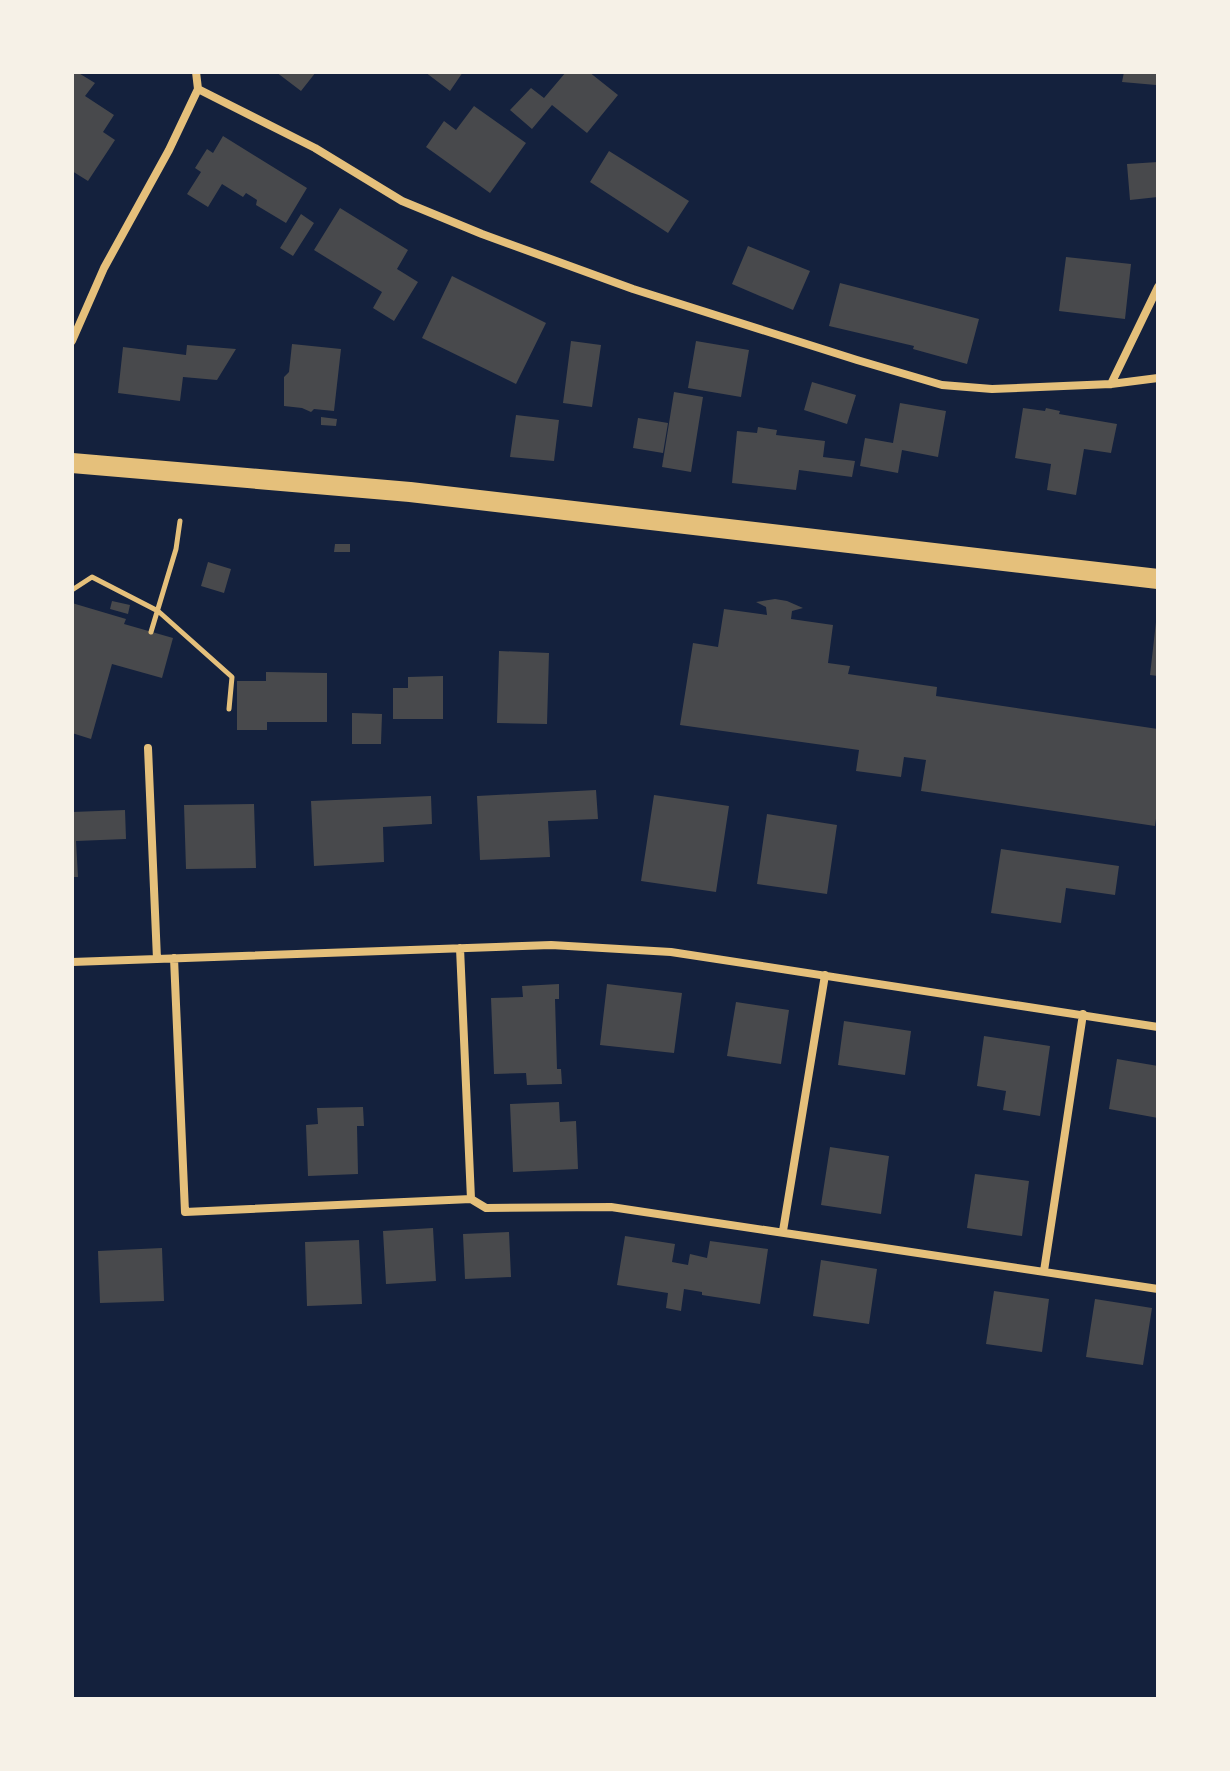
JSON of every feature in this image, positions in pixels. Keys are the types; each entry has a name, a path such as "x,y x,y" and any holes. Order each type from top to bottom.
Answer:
{"main road":[{"path":"72,463 426,493 1158,579"}],"street":[{"path":"72,341 104,268 169,150 198,89 196,72"},
{"path":"198,89 315,148 402,201 482,234 633,289 942,385 992,389 1111,384 1158,378"},
{"path":"1111,384 1158,287"},
{"path":"148,748 157,959"},
{"path":"72,962 460,948 606,947 671,952 1158,1027"},
{"path":"460,948 471,1199"},
{"path":"174,958 185,1212 471,1199 486,1208 611,1207 1158,1289"},
{"path":"783,1231 825,975"},
{"path":"1044,1271 1083,1014"}],"path":[{"path":"151,632 176,549 180,521"},
{"path":"72,590 92,577 158,611 232,677 229,709"}],"building":[{"path":"72,72 95,83 85,96 114,115 103,132 115,140 88,181 72,171"},
{"path":"276,72 316,72 301,91"},
{"path":"425,72 463,72 450,91"},
{"path":"566,72 589,72 618,95 587,133 552,105 532,129 510,110 531,88 544,98"},
{"path":"1124,72 1157,72 1156,85 1122,82"},
{"path":"474,106 526,143 490,193 426,147 444,121 456,130"},
{"path":"223,136 307,188 286,223 256,205 257,200 246,193 243,197 222,184 208,207 187,194 201,172 195,168 207,149 213,153"},
{"path":"609,151 689,201 668,233 590,182"},
{"path":"1158,162 1158,197 1130,200 1127,164"},
{"path":"340,208 408,250 397,269 418,282 394,321 373,308 382,292 314,250"},
{"path":"301,214 314,223 293,256 280,248"},
{"path":"748,246 810,271 793,310 732,284"},
{"path":"1066,257 1131,264 1125,319 1059,311"},
{"path":"452,276 546,323 516,384 422,338"},
{"path":"840,283 979,319 967,364 913,349 914,346 829,326"},
{"path":"571,341 601,345 592,407 563,403"},
{"path":"696,341 749,350 741,397 688,388"},
{"path":"292,344 341,349 334,411 314,409 311,412 284,406 284,377 289,372"},
{"path":"187,345 236,349 217,380 183,377 180,401 118,393 123,347 186,355"},
{"path":"812,382 856,395 847,424 804,410"},
{"path":"674,392 703,397 691,472 662,467"},
{"path":"900,403 946,411 938,457 902,450 898,473 860,466 865,438 893,443"},
{"path":"1023,408 1045,411 1046,408 1060,411 1059,414 1117,424 1111,453 1084,449 1076,495 1047,490 1051,464 1015,458"},
{"path":"516,415 559,420 554,461 510,457"},
{"path":"321,417 337,419 336,426 321,425"},
{"path":"638,418 668,423 663,453 633,448"},
{"path":"758,427 777,430 776,435 825,441 823,457 855,461 852,477 799,470 796,490 732,483 737,431 757,433"},
{"path":"335,544 350,544 350,552 334,552"},
{"path":"208,562 231,569 224,593 201,586"},
{"path":"775,599 803,608 792,611 791,619 833,625 828,663 850,666 848,674 937,687 936,696 1158,729 1155,826 921,791 926,760 904,757 901,777 856,771 859,750 680,725 693,643 718,647 724,609 767,615 766,607 756,602"},
{"path":"112,601 130,605 128,614 110,609"},
{"path":"72,603 126,619 124,624 173,638 162,678 112,664 91,739 72,733"},
{"path":"1158,622 1158,676 1150,675"},
{"path":"499,651 549,653 547,724 497,723"},
{"path":"266,672 327,673 327,722 267,722 267,730 237,730 237,681 266,681"},
{"path":"443,676 443,719 393,719 393,688 408,688 408,677"},
{"path":"352,713 382,714 381,744 352,744"},
{"path":"596,790 598,819 548,821 550,857 480,860 477,796"},
{"path":"654,795 729,806 716,892 641,881"},
{"path":"431,796 432,824 383,827 384,862 314,866 311,801"},
{"path":"254,804 256,868 186,869 184,805"},
{"path":"125,810 126,839 76,841 78,877 72,877 72,812"},
{"path":"767,814 837,825 827,894 757,884"},
{"path":"1001,849 1119,866 1115,895 1066,888 1061,923 991,913"},
{"path":"559,984 559,999 555,999 557,1069 561,1069 562,1084 527,1085 526,1073 494,1074 491,998 523,997 522,986"},
{"path":"607,984 682,993 674,1053 600,1045"},
{"path":"736,1002 789,1010 781,1064 727,1056"},
{"path":"844,1021 911,1031 905,1075 838,1065"},
{"path":"984,1036 1050,1046 1040,1116 1003,1110 1006,1091 977,1086"},
{"path":"1117,1059 1158,1066 1158,1118 1109,1109"},
{"path":"559,1102 560,1122 576,1121 578,1169 513,1172 510,1104"},
{"path":"363,1107 364,1126 357,1126 358,1174 308,1176 306,1125 318,1124 317,1108"},
{"path":"830,1147 889,1156 881,1214 821,1205"},
{"path":"975,1174 1029,1181 1022,1236 967,1228"},
{"path":"433,1228 436,1281 386,1284 383,1231"},
{"path":"509,1232 511,1277 465,1279 463,1234"},
{"path":"625,1236 675,1244 672,1262 688,1265 690,1254 707,1258 710,1241 768,1249 760,1304 702,1295 702,1292 684,1289 681,1311 666,1308 668,1293 617,1285"},
{"path":"359,1240 362,1304 307,1306 305,1242"},
{"path":"162,1248 164,1301 100,1303 98,1251"},
{"path":"821,1260 877,1269 869,1324 813,1316"},
{"path":"994,1291 1049,1299 1042,1352 986,1344"},
{"path":"1095,1299 1152,1308 1143,1365 1086,1357"}]}
